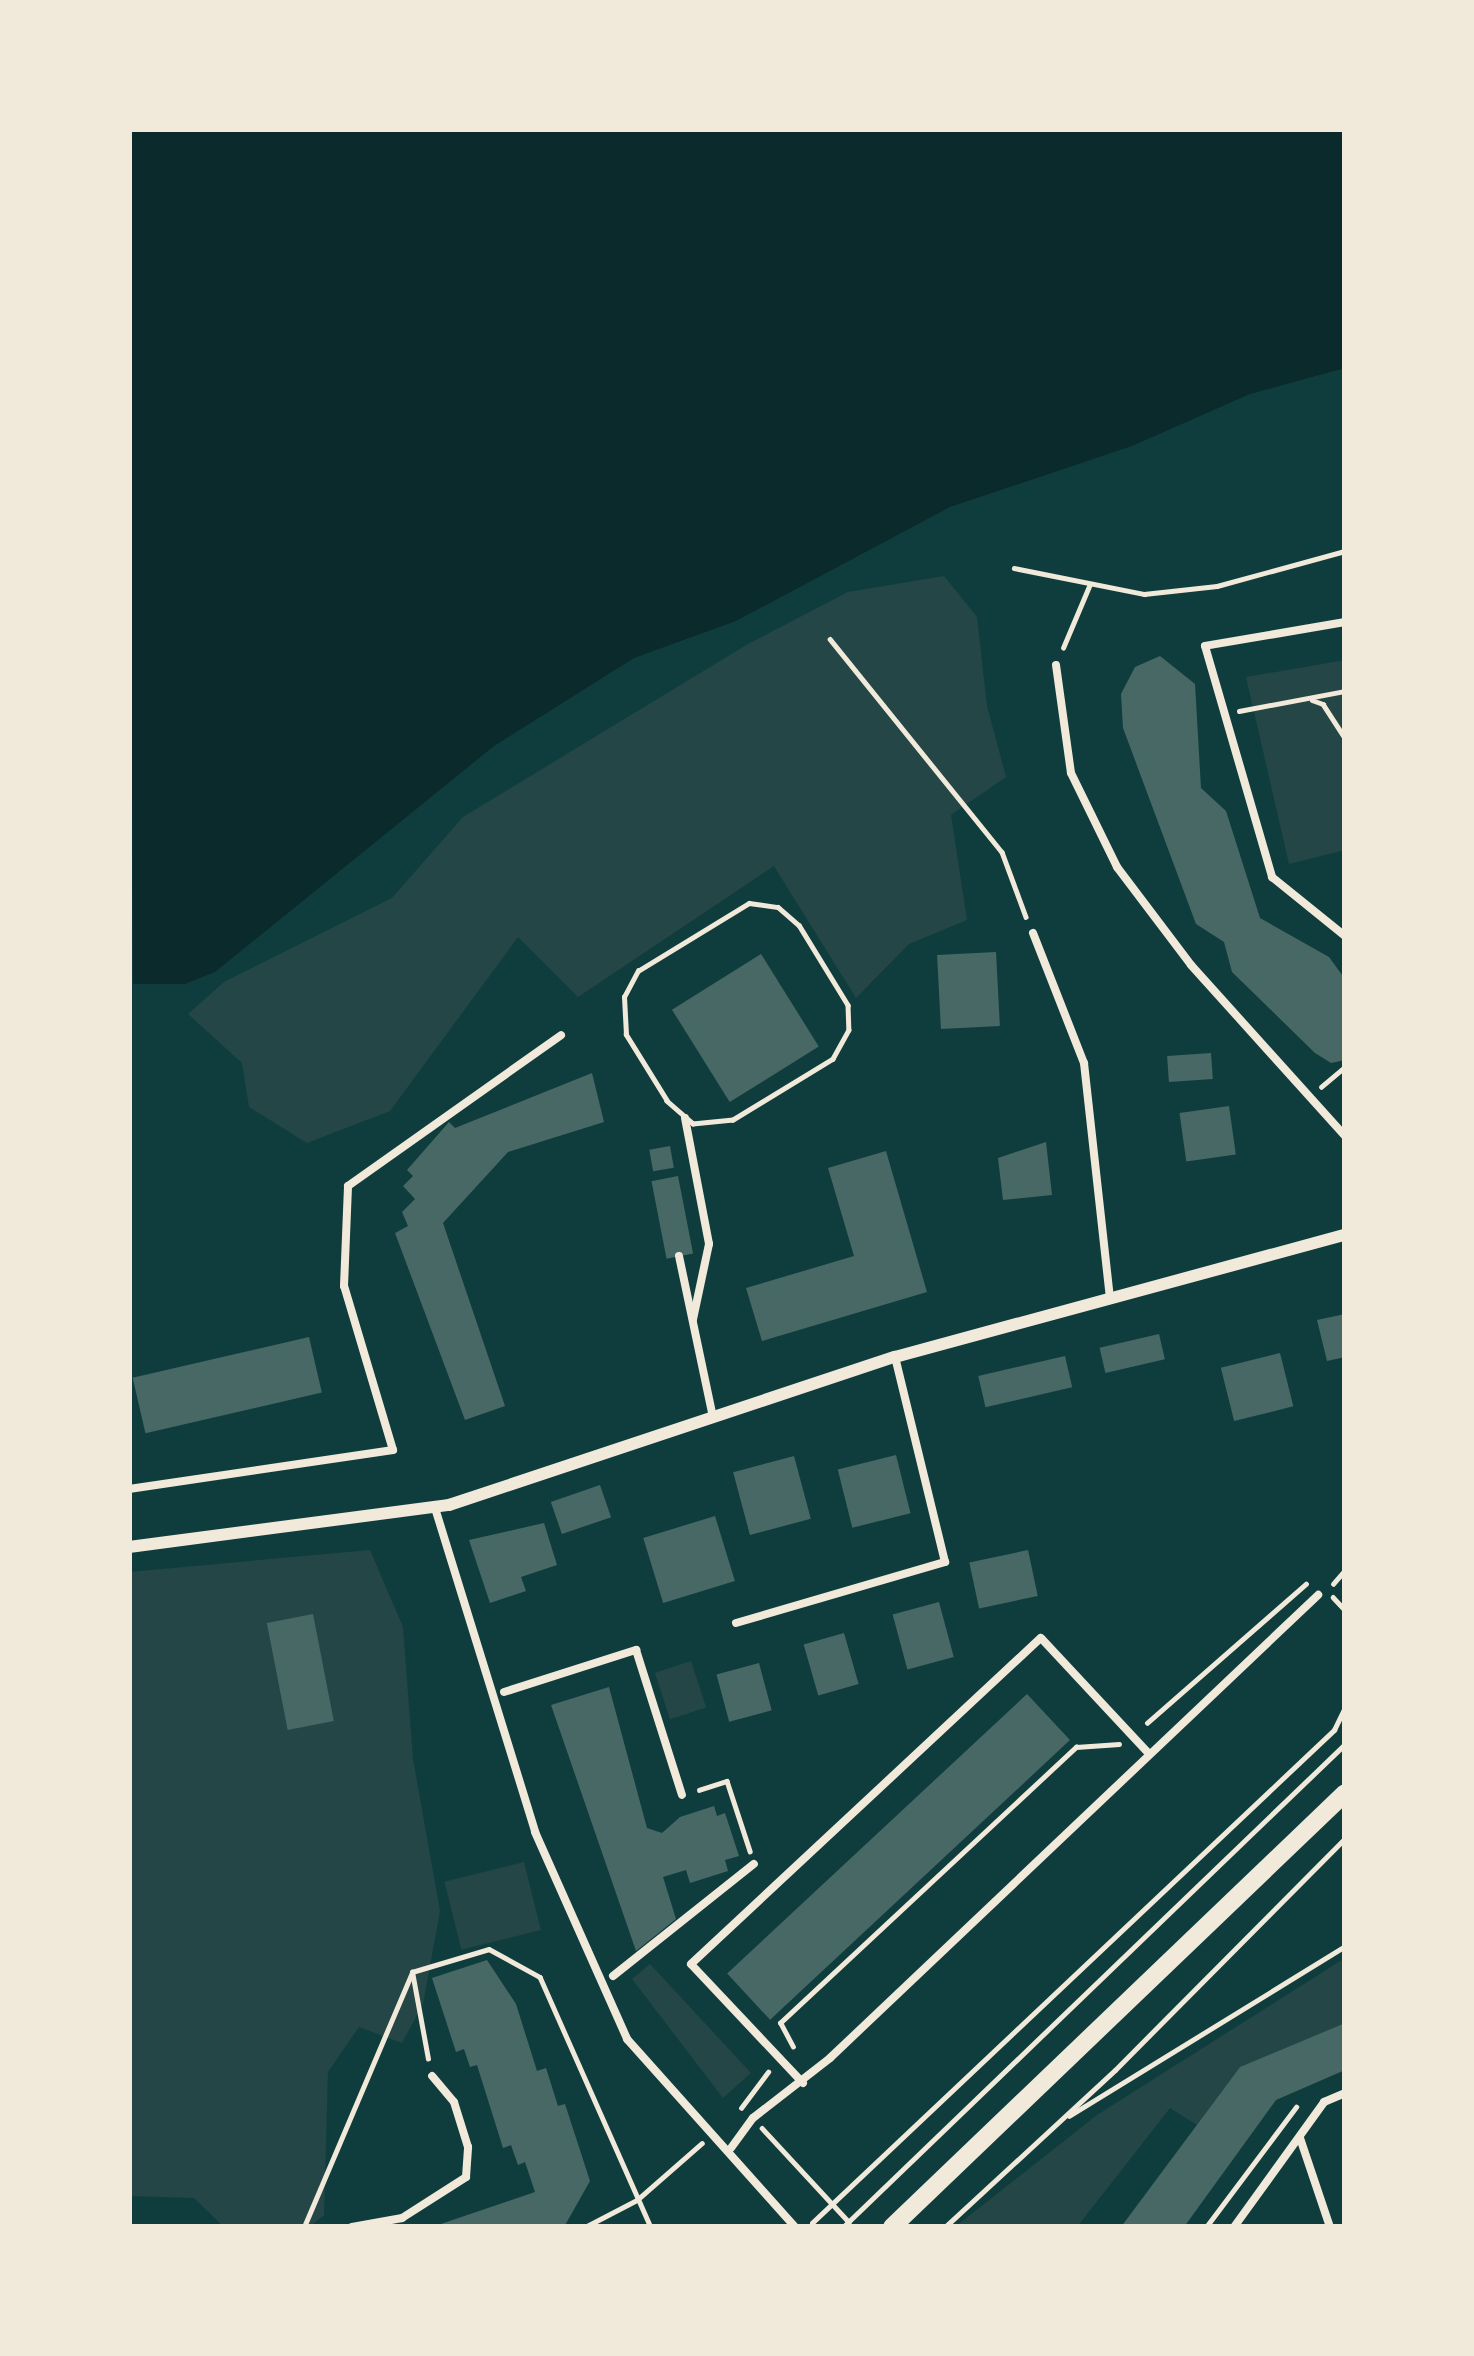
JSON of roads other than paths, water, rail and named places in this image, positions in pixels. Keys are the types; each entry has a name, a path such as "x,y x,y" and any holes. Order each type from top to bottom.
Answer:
{"street":[{"path":"130,1547 435,1508 895,1358 1345,1235"},
{"path":"892,2227 1345,1793"}],"lane":[{"path":"1345,622 1205,646 1272,877 1345,936"},
{"path":"1056,664 1071,773 1118,867 1307,1098 1345,1136"},
{"path":"1033,933 1084,1063 1110,1301"},
{"path":"129,1489 393,1450 344,1286 348,1186 561,1035"},
{"path":"685,1118 709,1244 693,1319"},
{"path":"680,1256 713,1417"},
{"path":"736,1623 945,1562 895,1358"},
{"path":"435,1508 536,1832 627,2039 731,2148 795,2227"},
{"path":"129,1536 130,1547"},
{"path":"731,2148 753,2118 803,2083 1318,1594"},
{"path":"803,2083 691,1964 1041,1638 1149,1754"},
{"path":"504,1692 636,1650 682,1795"},
{"path":"614,1976 754,1864"},
{"path":"352,2227 402,2218 466,2177 468,2147 454,2102 432,2077"},
{"path":"1234,2227 1324,2102 1345,2093"},
{"path":"1300,2136 1330,2227"}]}
